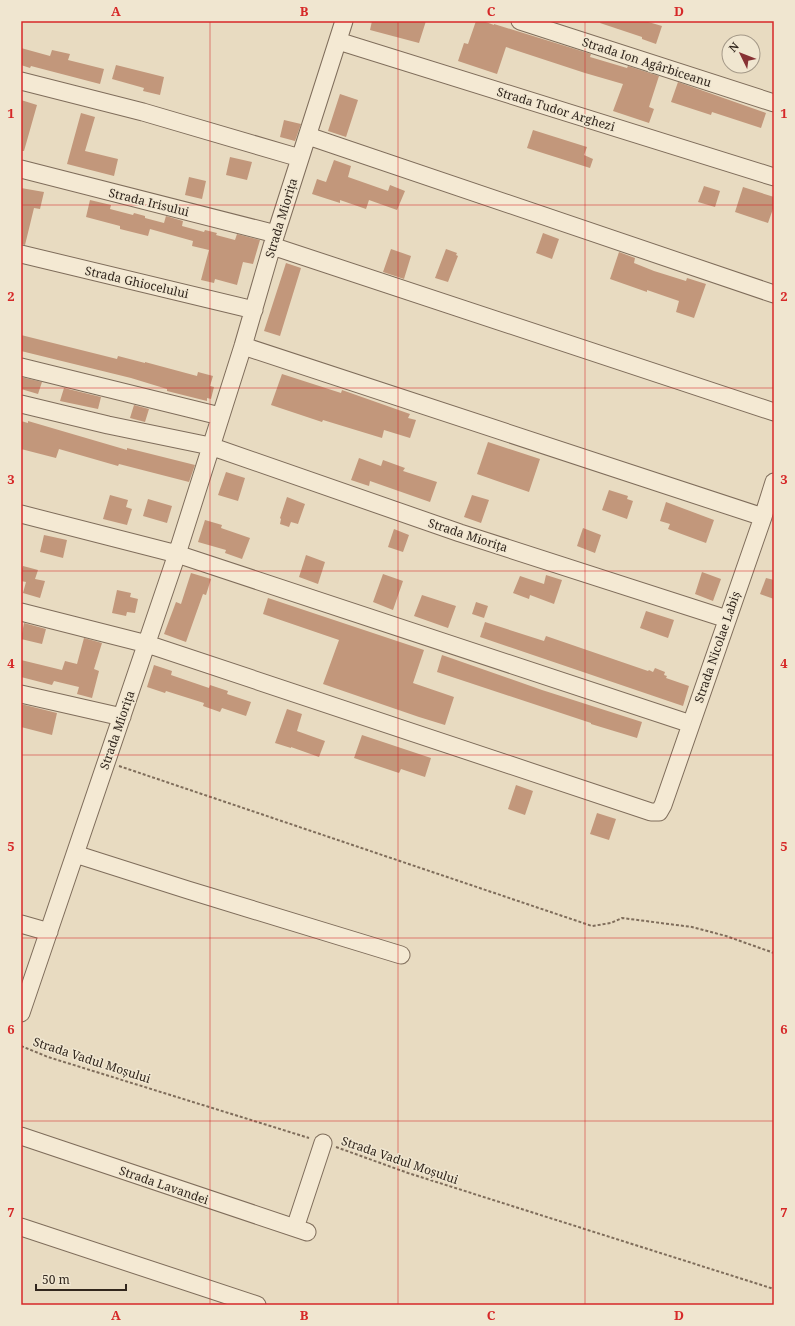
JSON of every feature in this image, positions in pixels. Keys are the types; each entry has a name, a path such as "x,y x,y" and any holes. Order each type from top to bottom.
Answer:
{"street":[{"name":"Strada Miorița","path":"21,1013 177,554 210,446 243,346 274,240 344,21"},
{"name":"Strada Ion Agârbiceanu","path":"520,21 774,103"},
{"name":"Strada Tudor Arghezi","path":"338,41 774,177"},
{"path":"21,81 143,112 300,158"},
{"path":"308,136 774,294"},
{"name":"Strada Irisului","path":"21,169 274,240 774,412"},
{"name":"Strada Ghiocelului","path":"21,254 254,310"},
{"path":"243,346 763,518"},
{"path":"21,367 220,416"},
{"name":"Strada Miorița","path":"21,404 108,425 210,446 460,533 727,619"},
{"name":"Strada Nicolae Labiș","path":"147,644 651,812 659,812 663,805 763,518 774,482"},
{"path":"21,514 177,554 690,724"},
{"path":"21,612 147,644"},
{"path":"21,694 122,717"},
{"path":"75,854 401,955"},
{"path":"21,924 49,932"},
{"name":"Strada Lavandei","path":"21,1136 301,1230 323,1143"},
{"path":"21,1227 257,1305"}],"path":[{"path":"107,762 592,926 612,923 622,918 692,927 726,936 774,953"},
{"name":"Strada Vadul Moșului","path":"21,1046 48,1057 323,1143 430,1180 774,1289"}],"building":[{"path":"372,21 426,21 419,43 370,30"},
{"path":"476,21 494,24 591,54 590,57 627,68 628,66 659,76 649,107 654,109 649,123 613,111 623,84 506,47 497,74 458,61 464,43 468,44"},
{"path":"601,21 645,21 662,26 656,44 642,39 642,37 600,23"},
{"path":"21,48 50,56 52,50 70,54 68,60 104,69 100,84 31,66 30,68 21,65"},
{"path":"116,65 164,77 160,95 143,91 144,88 112,79"},
{"path":"678,82 766,113 761,128 712,112 711,115 671,102"},
{"path":"340,94 358,100 346,137 328,131"},
{"path":"21,100 37,105 24,151 21,151"},
{"path":"81,113 95,117 85,151 118,159 114,176 67,164"},
{"path":"284,120 301,124 295,141 280,137"},
{"path":"533,130 587,147 584,155 593,159 590,168 527,148"},
{"path":"230,157 252,162 247,180 226,175"},
{"path":"334,160 351,166 348,177 388,191 390,185 405,191 397,210 369,200 366,209 340,200 340,203 312,194 317,179 326,182"},
{"path":"189,177 206,181 202,199 185,195"},
{"path":"704,186 720,191 715,207 698,202"},
{"path":"743,187 774,197 774,206 768,223 735,212"},
{"path":"21,188 44,192 40,209 34,208 25,245 21,244"},
{"path":"90,200 111,205 110,209 133,215 134,213 145,216 145,218 164,223 166,216 183,221 182,226 204,232 205,230 217,233 216,235 235,240 237,234 260,240 253,264 243,262 237,285 215,279 214,283 201,280 209,250 192,246 193,241 150,229 148,236 120,229 120,226 86,217"},
{"path":"543,233 559,239 552,259 536,253"},
{"path":"391,249 411,256 404,279 383,272"},
{"path":"446,249 457,253 456,255 458,256 448,282 435,278"},
{"path":"619,252 635,258 634,263 654,271 686,281 687,278 706,284 694,318 676,312 679,301 610,279"},
{"path":"286,263 301,268 280,336 264,331"},
{"path":"21,335 117,359 118,356 197,376 198,372 213,376 210,386 214,387 211,399 207,398 207,401 167,391 167,389 131,378 21,351"},
{"path":"282,374 341,393 342,390 410,414 408,418 416,420 410,438 384,430 382,438 323,420 322,422 271,405"},
{"path":"21,377 42,382 38,394 21,389"},
{"path":"64,388 101,397 98,409 60,401"},
{"path":"134,405 149,409 145,422 130,418"},
{"path":"21,421 28,423 28,421 127,450 127,448 195,465 189,482 119,464 118,466 59,449 56,458 21,449"},
{"path":"488,442 540,459 529,492 477,474"},
{"path":"359,458 381,466 383,460 405,468 403,471 437,482 430,502 370,481 369,486 351,480"},
{"path":"226,472 245,478 238,501 218,495"},
{"path":"609,490 628,496 627,499 633,501 627,519 602,510"},
{"path":"110,495 128,500 126,507 132,509 127,525 103,519"},
{"path":"472,495 489,500 481,523 464,517"},
{"path":"287,497 305,504 298,524 291,522 289,527 280,524 280,518"},
{"path":"148,499 172,506 167,523 143,516"},
{"path":"666,502 714,520 706,543 668,529 670,524 660,521"},
{"path":"205,520 222,525 221,528 250,538 242,559 225,553 226,550 198,542"},
{"path":"583,528 601,535 595,553 577,546"},
{"path":"394,529 409,535 403,552 388,547"},
{"path":"44,535 67,540 63,558 40,552"},
{"path":"306,555 325,562 318,584 299,577"},
{"path":"23,566 38,570 35,579 45,581 40,598 23,593 26,582 21,581"},
{"path":"702,572 721,579 713,601 695,594"},
{"path":"191,573 211,579 206,595 203,594 186,642 164,634 176,602 181,604"},
{"path":"383,574 403,581 393,610 373,602"},
{"path":"546,575 562,580 554,604 530,595 529,599 513,593 520,576 544,584"},
{"path":"766,578 774,580 774,599 760,594"},
{"path":"117,590 131,593 130,597 138,599 135,613 127,612 126,616 112,613"},
{"path":"422,595 456,606 448,628 414,616"},
{"path":"268,598 424,650 413,683 454,697 445,725 323,684 339,640 263,614"},
{"path":"476,602 488,606 484,618 472,614"},
{"path":"646,611 674,620 668,638 640,628"},
{"path":"485,622 544,641 546,636 648,671 653,672 655,668 665,672 664,675 667,676 666,678 689,686 683,706 480,637"},
{"path":"24,623 46,629 42,644 21,639"},
{"path":"84,638 102,643 94,669 99,671 92,698 77,694 79,687 54,681 52,685 21,677 21,660 62,670 65,661 77,664"},
{"path":"442,655 542,690 642,722 637,738 437,672"},
{"path":"154,665 172,671 171,675 209,688 210,685 228,691 227,694 251,702 246,716 222,708 220,712 203,706 204,703 166,691 165,693 147,687"},
{"path":"21,704 57,713 52,735 21,727"},
{"path":"287,709 302,714 297,731 325,741 319,757 275,743"},
{"path":"362,735 431,758 425,777 401,769 399,773 354,758"},
{"path":"516,785 533,791 525,815 508,809"},
{"path":"597,813 616,819 609,840 590,834"}]}
